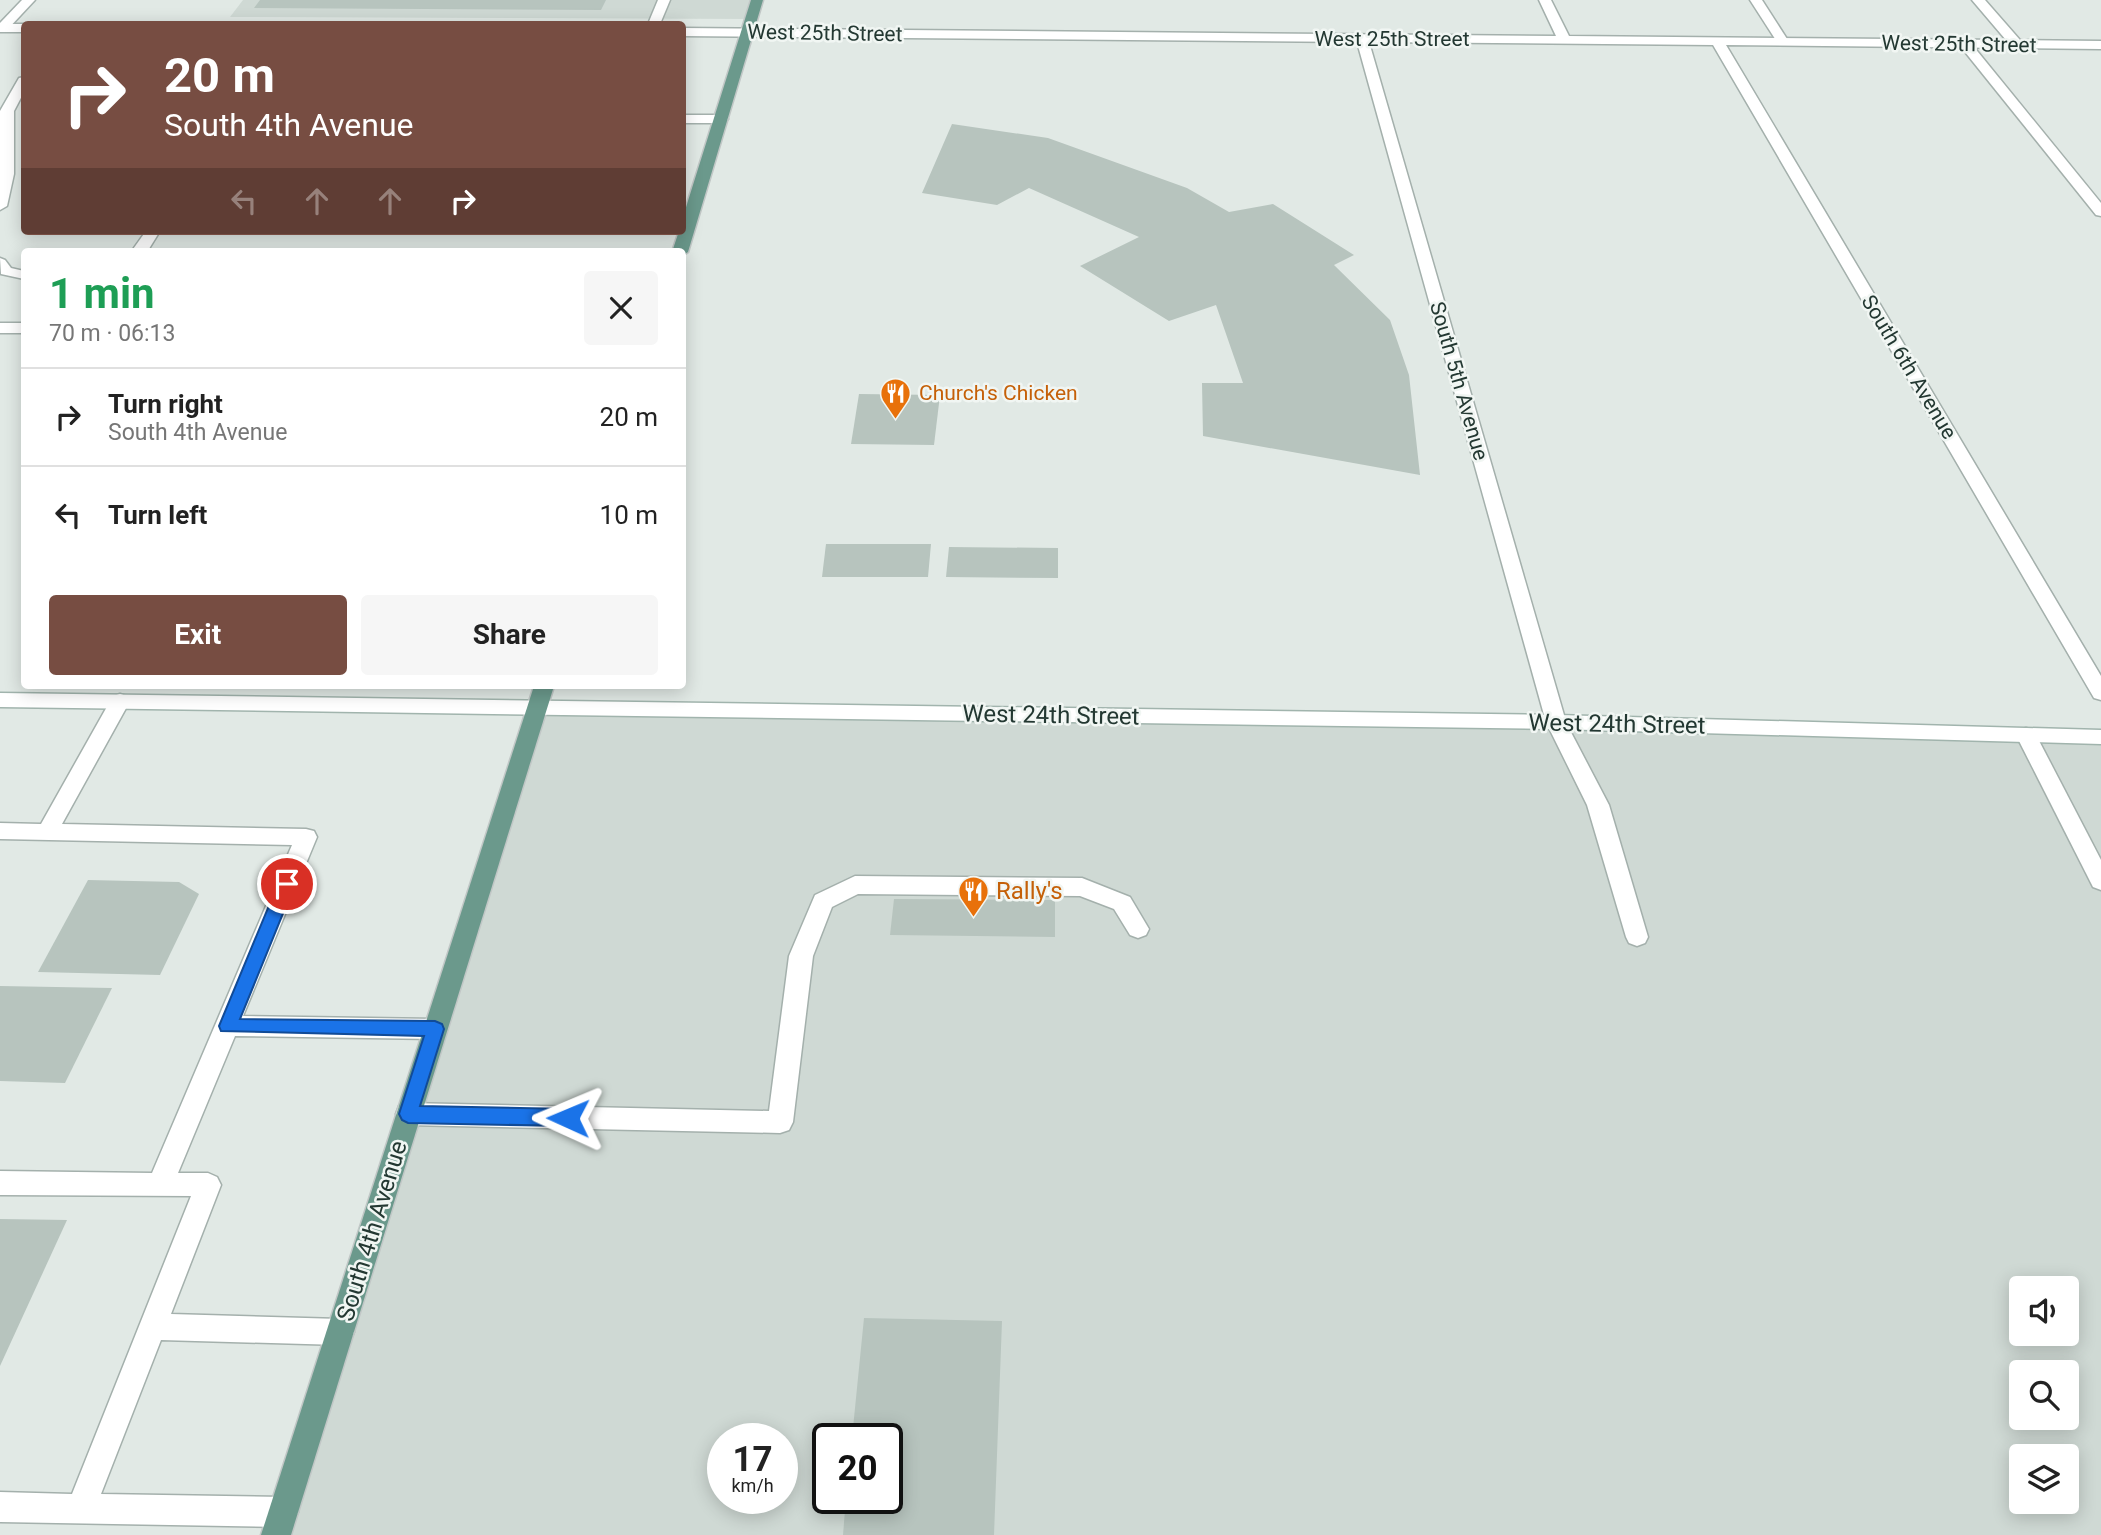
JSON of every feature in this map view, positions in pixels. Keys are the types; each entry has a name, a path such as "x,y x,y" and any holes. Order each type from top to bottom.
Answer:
{"main road":[{"path":"686,233 757,0"},
{"name":"South 4th Avenue","path":"279,1524 540,697"}],"street":[{"path":"1,28 29,0"},
{"path":"655,21 664,0"},
{"path":"1545,0 1564,40"},
{"path":"1756,0 1783,41"},
{"path":"1978,0 2017,45"},
{"path":"1,28 21,28"},
{"name":"West 25th Street","path":"686,32 2101,45"},
{"name":"South 5th Avenue","path":"1362,39 1556,722 1598,805 1636,937"},
{"name":"South 6th Avenue","path":"1717,41 2101,693"},
{"path":"1965,44 2101,212"},
{"path":"0,206 7,174 4,132 7,111 21,86"},
{"path":"686,119 721,119"},
{"path":"7,174 21,174"},
{"path":"0,264 6,271 21,274"},
{"path":"0,328 21,328"},
{"name":"West 24th Street","path":"0,700 540,697 2101,737"},
{"path":"47,832 120,701"},
{"path":"2026,736 2101,881"},
{"path":"0,831 306,837 160,1185"},
{"path":"408,1114 780,1122 801,956 823,901 855,885 1082,887 1122,903 1138,929"},
{"path":"228,1026 435,1029"},
{"path":"0,1183 208,1185 81,1508"},
{"path":"152,1327 340,1332"},
{"path":"0,1507 81,1508 279,1524"}],"shaded area":[{"path":"243,0 756,0 751,19 230,17"},
{"path":"537,707 2101,737 2101,1535 280,1535"}],"building":[{"path":"260,0 606,0 601,10 254,8"},
{"path":"952,124 1048,138 1187,188 1229,212 1273,204 1354,255 1334,265 1390,320 1409,375 1420,475 1203,436 1202,383 1243,383 1216,305 1169,321 1080,266 1139,237 1029,188 997,205 922,193"},
{"name":"Church's Chicken","path":"859,394 940,395 934,445 851,444"},
{"path":"826,544 931,544 928,577 822,577"},
{"path":"949,547 1058,548 1058,578 946,577"},
{"path":"88,880 179,882 199,894 160,975 38,972"},
{"name":"Rally's","path":"894,899 1055,900 1055,937 890,935"},
{"path":"0,986 112,988 65,1083 0,1081"},
{"path":"0,1219 67,1220 0,1366"},
{"path":"864,1318 1002,1321 994,1535 843,1535 845,1514 903,1514 903,1423 854,1423"}],"place":[{"name":"Church's Chicken","path":"896,420"},
{"name":"Rally's","path":"973,918"}],"route":[{"path":"287,884 228,1026 435,1029 408,1114 568,1118"}]}
